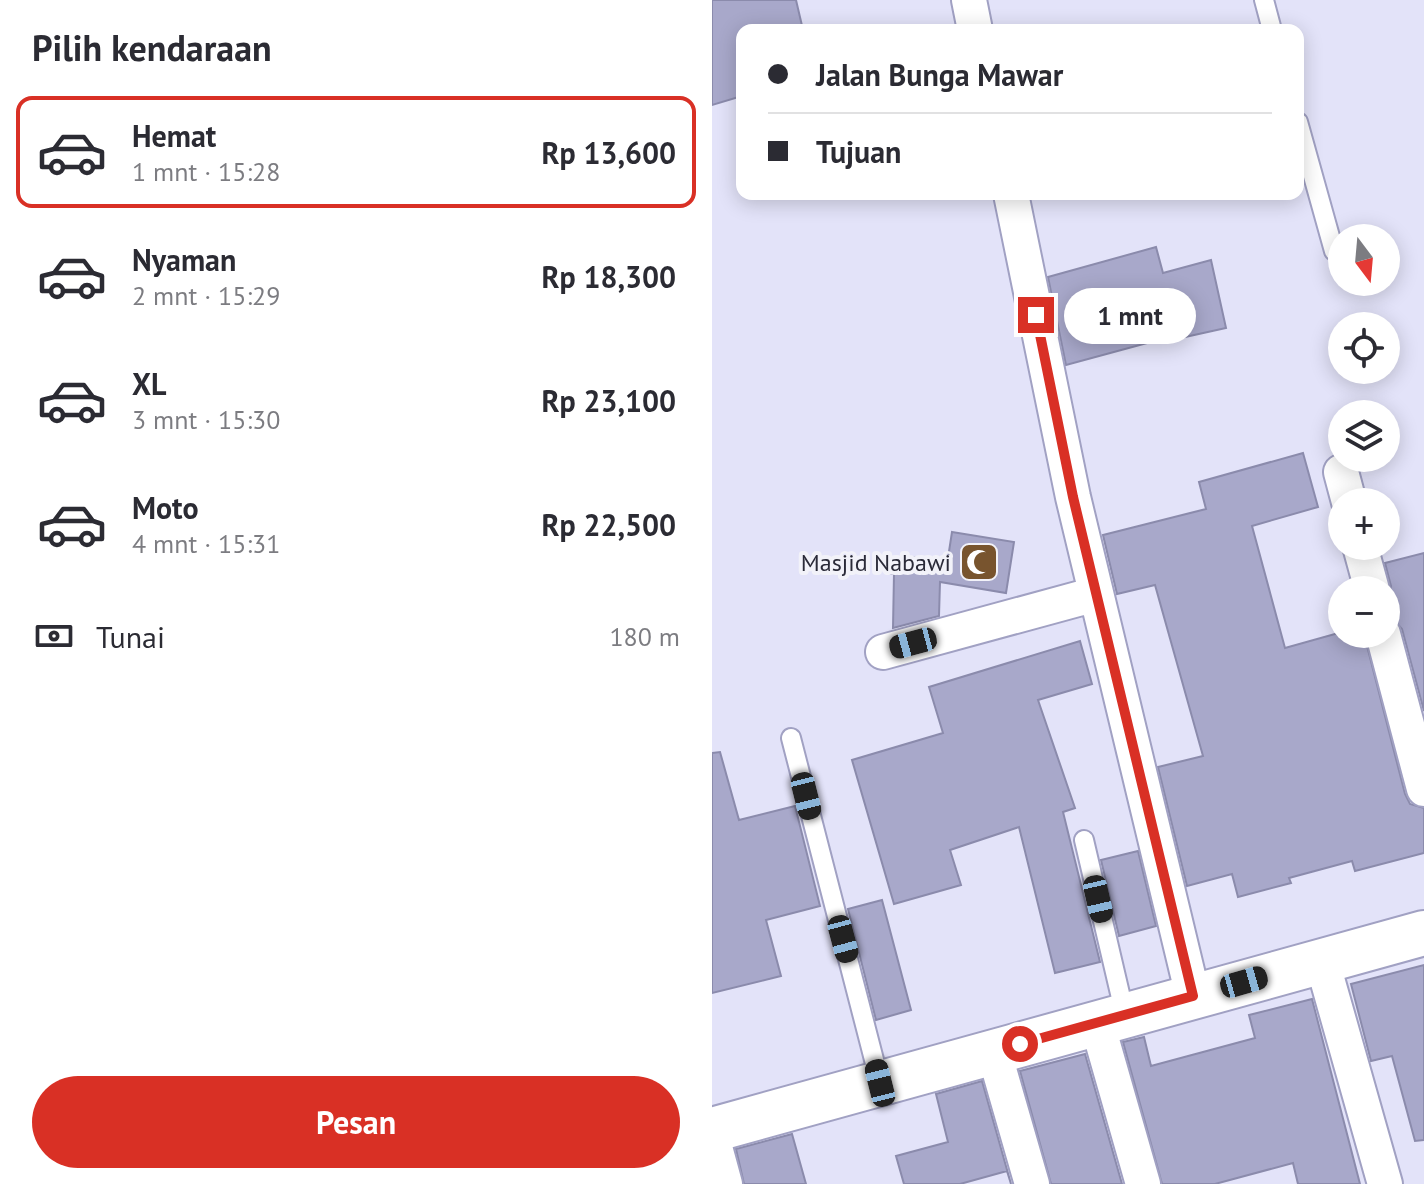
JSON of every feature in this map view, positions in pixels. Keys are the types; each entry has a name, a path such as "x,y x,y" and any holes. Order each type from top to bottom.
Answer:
{"street":[{"path":"969,0 974,24"},
{"path":"1012,200 1096,594 1193,996"},
{"path":"883,652 1096,594"},
{"path":"1387,648 1424,789"},
{"path":"725,1184 712,1133 880,1083 1424,933"},
{"path":"1322,961 1385,1184"},
{"path":"1111,1019 1143,1184"},
{"path":"994,1052 1032,1184"}],"lane":[{"path":"1264,0 1270,24"},
{"path":"1304,144 1328,230"},
{"path":"791,738 880,1083"},
{"path":"1084,840 1111,1019"}],"building":[{"path":"712,0 796,0 802,24 736,24 736,98 712,105"},
{"path":"1156,247 1163,273 1211,260 1226,328 1185,337 1184,333 1066,365 1048,277"},
{"path":"1303,453 1318,507 1252,526 1285,648 1328,636 1328,648 1368,648 1405,794 1410,804 1424,808 1424,853 1355,871 1352,861 1289,878 1291,883 1238,897 1232,874 1187,886 1158,767 1203,756 1155,585 1117,594 1103,535 1206,509 1199,482"},
{"path":"952,532 1014,542 1006,593 940,582 939,616 893,628 894,574 888,573 889,557 948,558"},
{"path":"1424,553 1424,711 1400,627 1400,576 1388,576 1385,563"},
{"path":"1080,641 1092,684 1038,700 1075,808 1063,812 1100,962 1055,973 1019,827 950,850 961,885 894,904 852,760 943,733 929,687"},
{"path":"720,752 739,820 795,806 820,906 766,920 781,976 712,993 712,753"},
{"path":"1138,851 1156,926 1119,936 1101,860"},
{"path":"882,900 911,1010 876,1020 848,909"},
{"path":"1424,965 1424,1140 1415,1141 1392,1056 1371,1061 1351,984"},
{"path":"1312,999 1360,1184 1298,1184 1293,1163 1215,1184 1162,1184 1123,1042 1144,1037 1151,1066 1255,1038 1249,1015"},
{"path":"1085,1054 1122,1184 1051,1184 1020,1071"},
{"path":"982,1081 1011,1184 1007,1171 960,1184 904,1184 896,1156 948,1142 936,1094"},
{"path":"792,1134 806,1184 744,1184 736,1149"}],"place":[{"name":"Masjid Nabawi","path":"979,562"}],"route":[{"path":"1020,1044 1193,996 1073,497 1036,315"}]}
